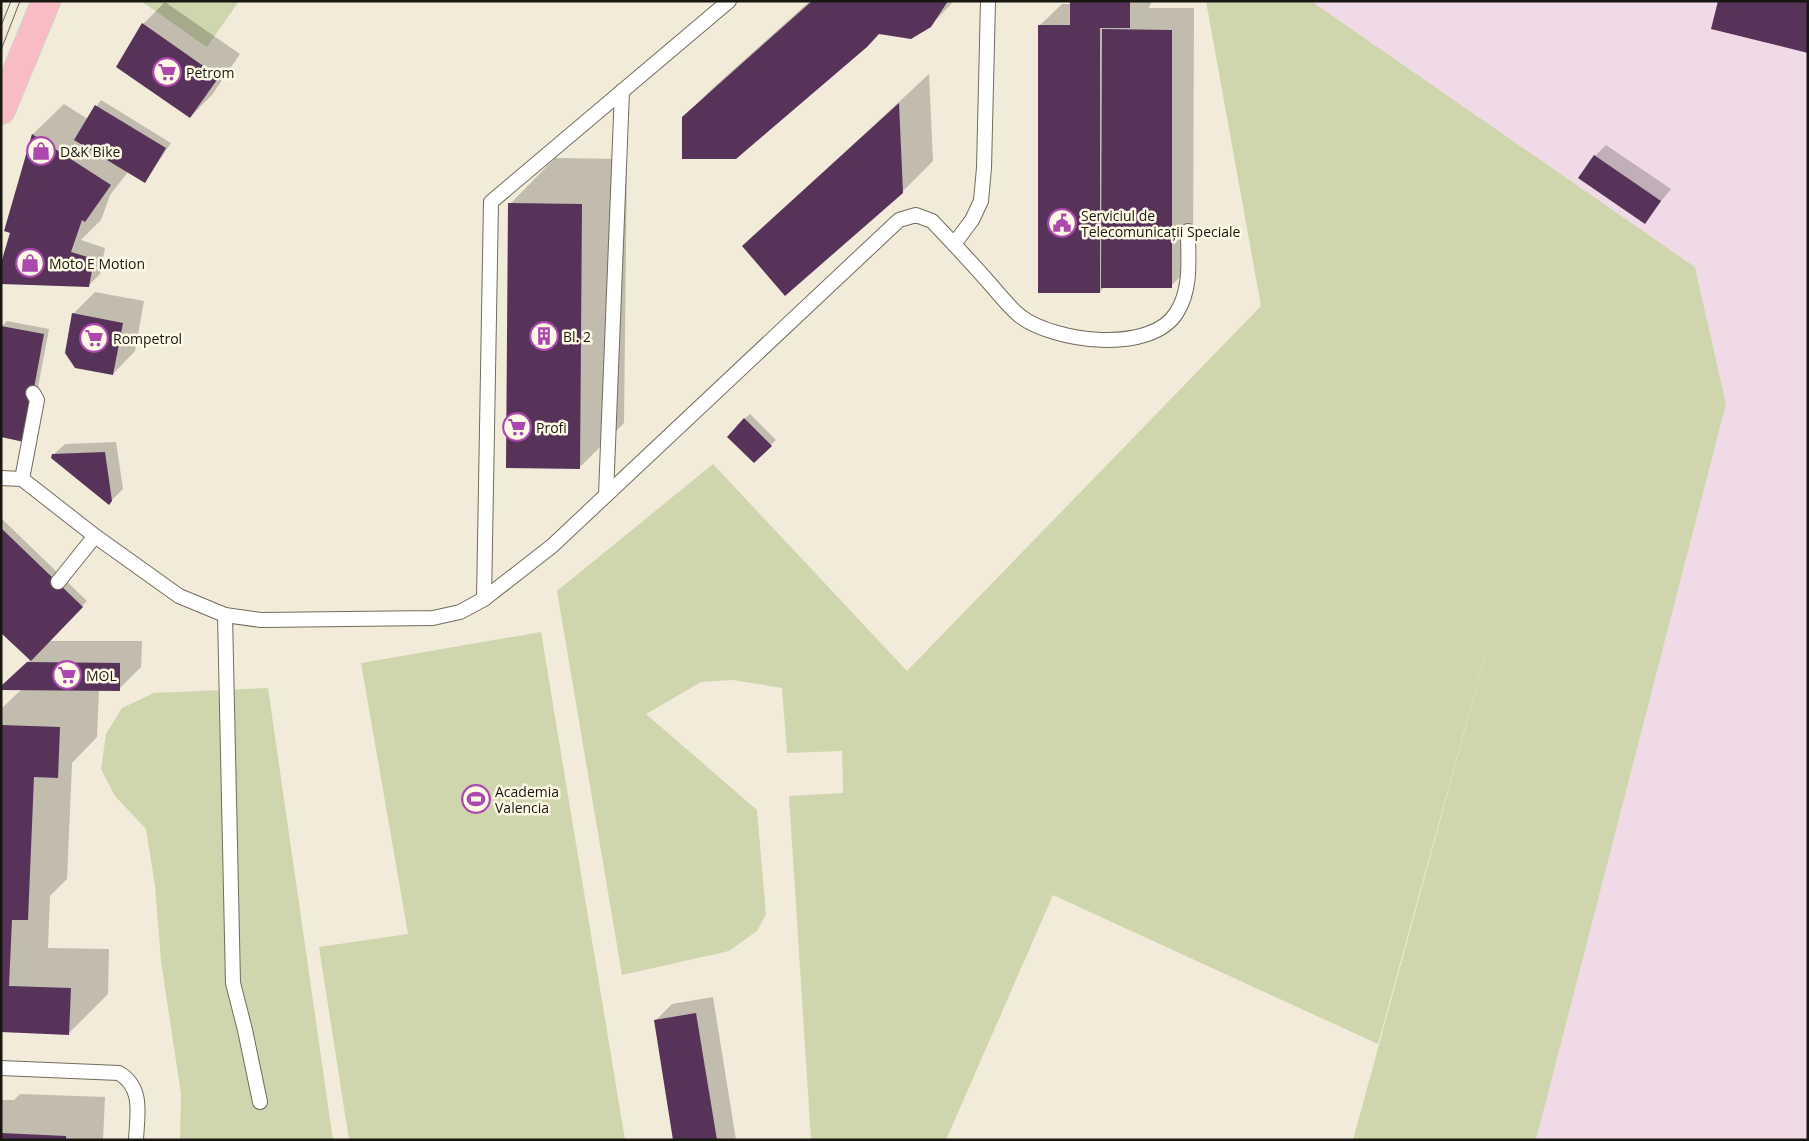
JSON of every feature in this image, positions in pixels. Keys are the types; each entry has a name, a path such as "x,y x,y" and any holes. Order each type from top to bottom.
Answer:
{"main road":[{"path":"1,110 46,1"}],"lane":[{"path":"484,599 491,202 729,1"},
{"path":"954,244 972,220 981,201 984,168 988,1"},
{"path":"606,495 622,91"},
{"path":"1,478 22,479 95,536 179,596 226,615 261,620 433,618 460,612 484,599 552,546 899,220 916,215 932,221 1019,315 1043,329 1070,338 1105,340 1128,338 1155,331 1176,314 1187,290 1188,231"},
{"path":"22,479 38,400 33,393"},
{"path":"58,582 95,536"},
{"path":"226,615 233,983 260,1102"},
{"path":"1,1068 119,1073 128,1078 137,1093 136,1140"}],"shaded area":[{"path":"1311,1 1808,1 1808,1140 1536,1140 1726,404 1695,267"}],"green space":[{"path":"141,1 239,1 207,47"},
{"path":"1206,1 1311,1 1695,267 1726,404 1536,1140 1353,1140 1503,590 1378,1044 1053,895 946,1140 811,1140 789,796 843,793 842,751 787,753 782,688 733,680 701,682 646,714 757,810 766,914 757,931 729,951 622,975 557,591 713,464 907,671 1261,306"},
{"name":"Academia Valencia","path":"541,632 625,1140 349,1140 319,947 408,934 361,663"},
{"path":"268,688 333,1140 180,1140 181,1094 161,961 155,886 146,829 115,796 101,769 106,734 122,708 154,693"}],"building":[{"path":"812,1 948,1 931,27 911,39 879,34 867,47 736,159 682,159 682,117"},
{"path":"1070,1 1130,1 1130,28 1100,28 1100,293 1038,293 1038,25 1070,25"},
{"path":"1718,1 1808,1 1808,53 1711,29"},
{"name":"Petrom","path":"142,23 219,77 190,118 116,67"},
{"path":"1102,29 1172,30 1172,288 1101,288"},
{"path":"899,103 903,193 785,296 742,246"},
{"path":"95,105 166,148 145,183 74,140"},
{"path":"32,134 111,185 85,222 82,220 71,252 94,259 89,287 1,284 1,263 10,233 4,231"},
{"path":"1594,155 1661,201 1645,224 1578,178"},
{"name":"Bl. 2","path":"508,203 582,204 580,469 506,468"},
{"name":"Rompetrol","path":"72,313 123,323 113,375 75,368 65,353"},
{"path":"1,326 44,334 24,442 1,437"},
{"path":"744,418 772,446 754,463 727,437"},
{"path":"105,452 112,501 109,505 51,458 52,454"},
{"path":"1,528 83,607 31,661 1,633"},
{"name":"MOL","path":"27,662 120,663 120,691 1,690 1,686"},
{"path":"1,725 60,727 58,778 34,777 28,920 12,920 9,986 71,988 69,1035 1,1032"},
{"path":"696,1013 717,1140 673,1140 654,1020"},
{"path":"1,1133 66,1136 66,1140 1,1140"}],"tram line":[{"path":"1,26 11,1"},
{"path":"1,50 20,1"}],"place":[{"name":"Petrom","path":"167,72"},
{"name":"D&K Bike","path":"41,151"},
{"name":"Serviciul de Telecomunicații Speciale","path":"1062,223"},
{"name":"Moto E Motion","path":"30,263"},
{"name":"Bl. 2","path":"544,336"},
{"name":"Rompetrol","path":"94,338"},
{"name":"Profi","path":"517,427"},
{"name":"MOL","path":"67,675"},
{"name":"Academia Valencia","path":"476,799"}]}
